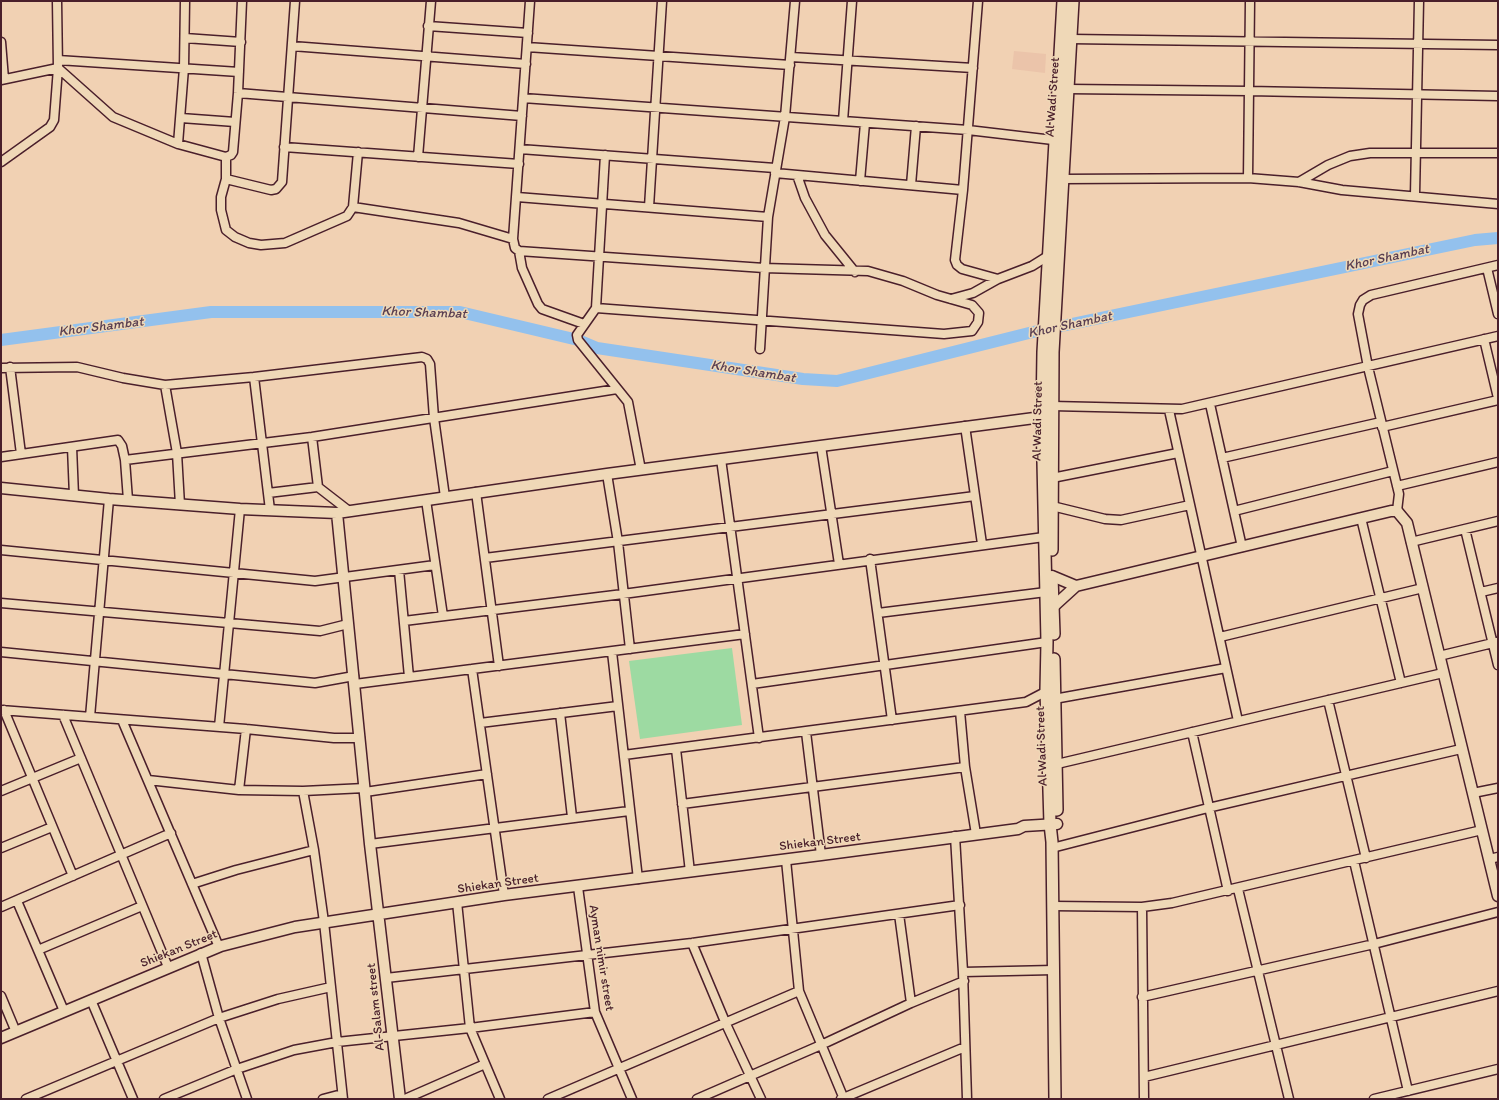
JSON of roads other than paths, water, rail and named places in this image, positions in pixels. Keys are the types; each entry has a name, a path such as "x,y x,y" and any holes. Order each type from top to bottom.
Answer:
{"main road":[{"name":"Al Wadi Street","path":"1050,312 1048,256 1063,1"},
{"name":"Al Wadi Street","path":"1055,1099 1052,845 1057,764 1047,642 1042,417 1062,179 1073,1"},
{"name":"Al Wadi Street","path":"1048,352 1052,406 1052,576 1054,606 1051,693 1053,827"}],"street":[{"path":"1,162 50,128 54,120 56,111 58,64 56,1"},
{"path":"178,144 184,68 185,1"},
{"path":"58,64 113,117 178,144 226,157 231,155 233,152 238,93 242,1"},
{"path":"226,179 271,190 276,189 282,182 295,1"},
{"path":"418,157 430,1"},
{"path":"530,1 513,239 515,248 519,251 522,268 538,304 542,309 584,324"},
{"path":"649,207 662,1"},
{"path":"760,349 768,217 785,117 795,1"},
{"path":"843,121 852,1"},
{"path":"978,1 963,190 955,260 957,265 962,269 998,279"},
{"path":"1248,178 1250,1"},
{"path":"1415,195 1419,1"},
{"path":"428,26 528,33"},
{"path":"185,38 240,42"},
{"path":"1071,39 1418,42 1498,45"},
{"path":"1,42 3,80 58,64 184,68 239,72"},
{"path":"292,46 526,64"},
{"path":"527,47 659,56 791,61 848,60 973,68"},
{"path":"1068,89 1498,96"},
{"path":"238,93 522,116"},
{"path":"523,98 968,130 1054,140"},
{"path":"181,118 235,122"},
{"path":"860,181 865,123"},
{"path":"911,185 916,126"},
{"path":"284,147 519,164"},
{"path":"520,149 652,159 775,171 797,176 963,190"},
{"path":"226,157 226,179 221,197 223,222 230,234 249,243 261,245 285,243 347,216 352,207 358,152"},
{"path":"1299,182 1328,165 1350,156 1370,153 1498,153"},
{"path":"605,155 596,308 577,335 578,340 628,402 641,470"},
{"path":"797,176 804,198 817,221 825,234 855,272"},
{"path":"1062,179 1248,178 1299,182 1342,190 1415,195 1498,204"},
{"path":"516,197 768,217"},
{"path":"352,207 459,224 513,239"},
{"path":"519,251 764,268 868,272 885,275 950,299 972,305 979,313 978,322 972,330 944,334 761,319 596,308"},
{"path":"950,299 972,293 998,279 1032,266 1048,256"},
{"path":"1498,265 1371,295 1363,300 1358,314 1368,367 1399,494 1397,511 1407,523 1461,749 1482,830 1493,858 1498,896"},
{"path":"1487,268 1498,314"},
{"path":"1052,406 1169,410 1210,404 1498,336"},
{"path":"1222,458 1498,399 1484,340"},
{"path":"1,368 77,367 123,378 165,385 254,377 422,357 427,359 430,364 434,418 445,497"},
{"path":"10,367 21,454"},
{"path":"254,377 270,510"},
{"path":"165,385 177,453 180,505"},
{"path":"125,460 312,437 617,389"},
{"path":"1210,404 1242,547"},
{"path":"1169,410 1238,721"},
{"path":"1,488 180,505 337,513 608,474 1042,417"},
{"path":"965,426 982,544"},
{"path":"312,437 318,487 349,511"},
{"path":"1,457 118,440 122,446 125,460 128,500"},
{"path":"821,446 839,564"},
{"path":"72,447 74,496"},
{"path":"1052,478 1178,454"},
{"path":"721,459 759,738"},
{"path":"1397,486 1498,462"},
{"path":"1234,511 1393,470"},
{"path":"608,474 618,542 630,649"},
{"path":"268,494 318,487"},
{"path":"476,492 499,666"},
{"path":"485,558 975,496"},
{"path":"90,717 109,499"},
{"path":"426,500 443,616"},
{"path":"1052,506 1105,519 1121,520 1190,505"},
{"path":"219,727 236,573 240,509"},
{"path":"1054,606 1076,586 1361,518 1397,511"},
{"name":"Al-Salam street","path":"337,513 355,680 370,844 400,1099"},
{"path":"1361,518 1401,683"},
{"path":"1411,542 1498,521"},
{"path":"1465,529 1495,642 1498,665"},
{"path":"404,621 623,594 982,544 1044,537"},
{"path":"1,550 315,581 436,565"},
{"path":"870,560 892,720"},
{"path":"399,570 409,677"},
{"path":"1052,576 1076,586"},
{"path":"1220,637 1423,588"},
{"path":"1481,592 1498,588"},
{"path":"878,614 1046,592"},
{"path":"1,603 320,631 348,624"},
{"path":"1,652 315,683 409,677 745,634"},
{"path":"752,684 1047,642"},
{"path":"1439,656 1495,642"},
{"path":"612,652 629,811 638,879"},
{"path":"624,755 1026,702 1051,693 1226,668"},
{"path":"472,669 504,895"},
{"path":"1057,764 1443,673"},
{"path":"1328,700 1348,776 1366,858"},
{"path":"480,723 618,706"},
{"path":"73,876 2,710 246,729 334,738 360,738"},
{"path":"960,711 965,767 976,834"},
{"path":"560,713 572,817"},
{"path":"63,715 168,967"},
{"path":"122,720 219,946"},
{"path":"239,790 246,729"},
{"path":"806,732 821,855"},
{"path":"1192,732 1228,891"},
{"path":"676,749 690,872"},
{"path":"1052,845 1461,749"},
{"path":"1,791 81,758"},
{"path":"682,804 965,767"},
{"path":"148,780 239,790 365,790 487,774"},
{"path":"1473,793 1498,788"},
{"path":"303,791 314,850 324,922 343,1096 322,1099"},
{"path":"370,844 572,817 629,811"},
{"path":"1,848 52,827"},
{"name":"Shiekan Street","path":"1,1038 219,946 246,938 324,922 504,895 786,860 955,836 1018,829 1024,832 1053,827"},
{"path":"1053,906 1142,907 1172,903 1238,889 1482,830"},
{"path":"1,907 171,833"},
{"path":"955,836 964,981 966,1099"},
{"path":"192,884 314,850"},
{"path":"786,860 799,991 843,1099 965,1047"},
{"path":"1354,861 1408,1091"},
{"name":"Ayman nimir street","path":"578,887 595,1012 632,1099"},
{"path":"1238,889 1289,1099"},
{"path":"17,901 64,1011"},
{"path":"457,902 470,1028 500,1099"},
{"path":"386,978 692,943 960,905"},
{"path":"38,950 142,906"},
{"path":"1142,907 1144,1099"},
{"path":"1142,997 1374,944 1498,912"},
{"path":"899,914 911,1002"},
{"path":"692,943 726,1024 761,1099"},
{"path":"201,953 219,1018 247,1099"},
{"path":"963,972 1054,970"},
{"path":"697,1099 821,1045 911,1002 964,981"},
{"path":"26,1099 219,1018 278,999 332,987"},
{"path":"548,1099 726,1024 799,991"},
{"path":"1144,1077 1390,1016 1498,991"},
{"path":"1,996 16,1032"},
{"path":"92,1000 133,1099"},
{"path":"164,1099 237,1069 294,1050 337,1042 392,1035 470,1028 595,1012"},
{"path":"405,1099 485,1064"},
{"path":"1374,1099 1498,1069"}],"waterway":[{"name":"Khor Shambat","path":"1,340 211,312 460,312 578,340 597,348 803,379 837,381 1033,332 1475,240 1498,238"}]}
